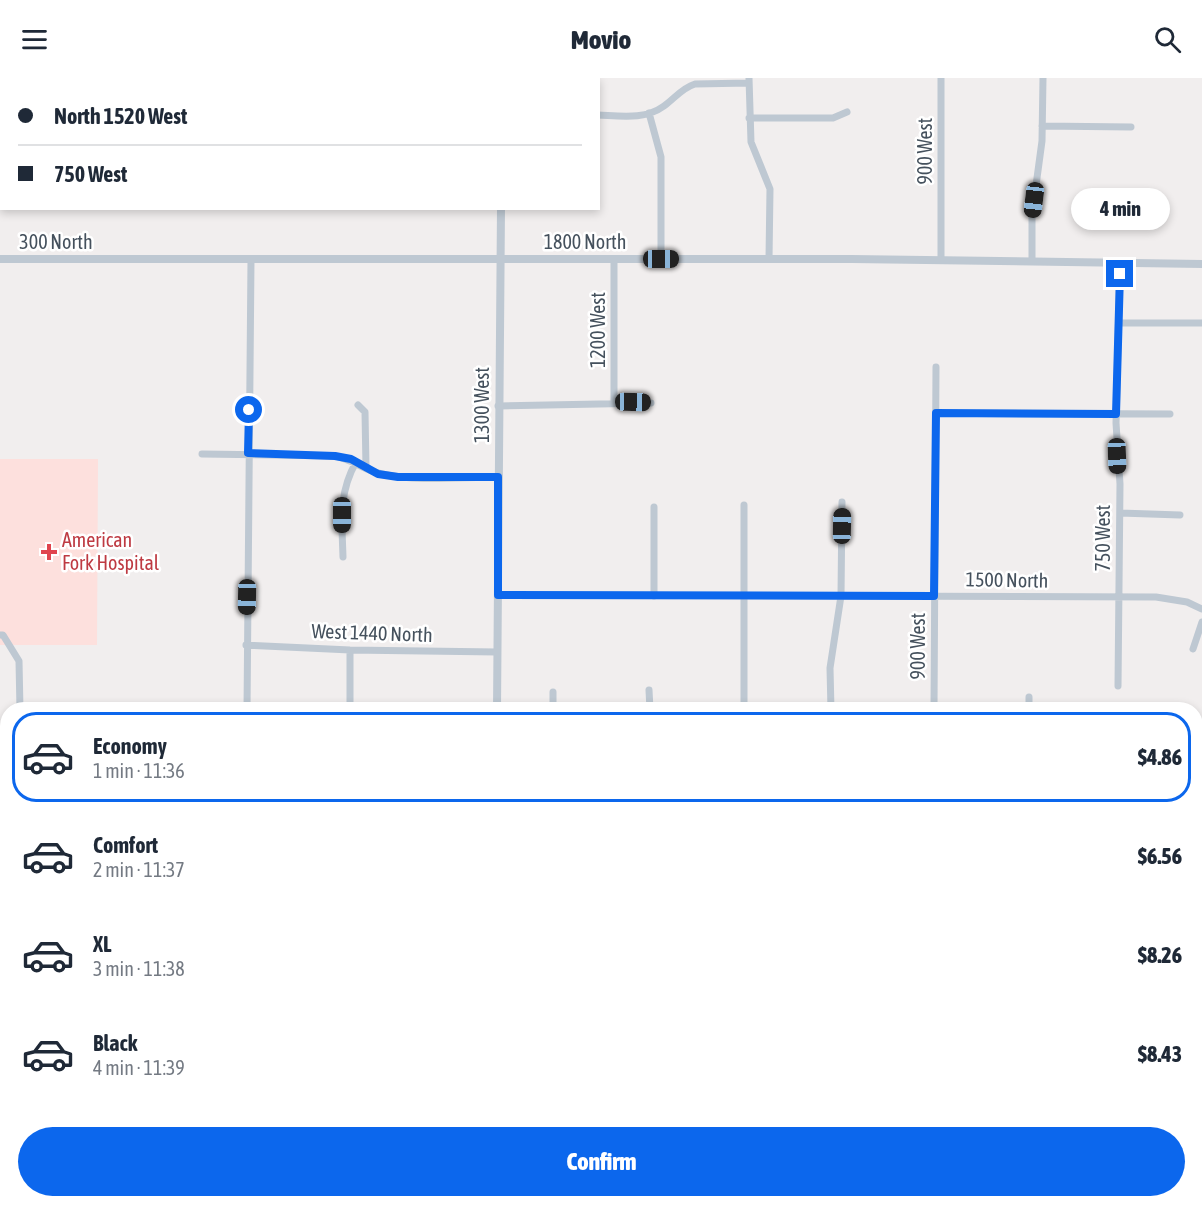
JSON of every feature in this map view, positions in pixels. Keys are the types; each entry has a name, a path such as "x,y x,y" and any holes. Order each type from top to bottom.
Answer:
{"street":[{"name":"900 West","path":"941,78 941,260"},
{"path":"1032,261 1032,215 1041,160 1043,78"},
{"path":"600,115 636,116 662,108 687,86 749,81 751,142 767,176 770,189 769,259"},
{"path":"749,118 833,118 847,112"},
{"path":"649,113 661,157 661,259"},
{"path":"1042,126 1131,127"},
{"name":"1300 West","path":"497,702 501,210"},
{"name":"1800 North","path":"112,258 769,259 1202,264"},
{"name":"300 North","path":"0,259 112,258"},
{"path":"246,702 251,259"},
{"name":"1200 West","path":"614,259 614,402"},
{"name":"750 West","path":"1118,686 1120,513 1116,414 1120,263"},
{"path":"1120,323 1202,323"},
{"name":"900 West","path":"934,702 936,367"},
{"path":"498,406 651,403"},
{"path":"358,405 365,412 366,468"},
{"path":"936,413 1170,414"},
{"path":"202,454 335,456 398,477 498,477"},
{"path":"343,557 342,494 345,481 356,462"},
{"path":"831,702 830,668 841,596 842,502"},
{"path":"744,505 744,702"},
{"path":"654,507 654,596"},
{"path":"1120,513 1180,515"},
{"name":"1500 North","path":"498,595 1120,597 1175,599 1202,609"},
{"path":"1192,649 1202,622"},
{"path":"2,635 20,661 20,702"},
{"name":"West 1440 North","path":"246,645 350,650 497,652"},
{"path":"350,650 350,702"},
{"path":"649,690 650,702"},
{"path":"553,692 553,702"},
{"path":"1029,697 1029,702"}],"shaded area":[{"name":"American Fork Hospital","path":"0,459 98,459 97,645 0,645"}],"place":[{"name":"American Fork Hospital","path":"49,552"}],"route":[{"path":"249,410 248,453 335,456 351,459 378,474 398,477 498,477 498,595 934,596 936,413 1116,414 1116,370 1120,353 1120,274"}]}
